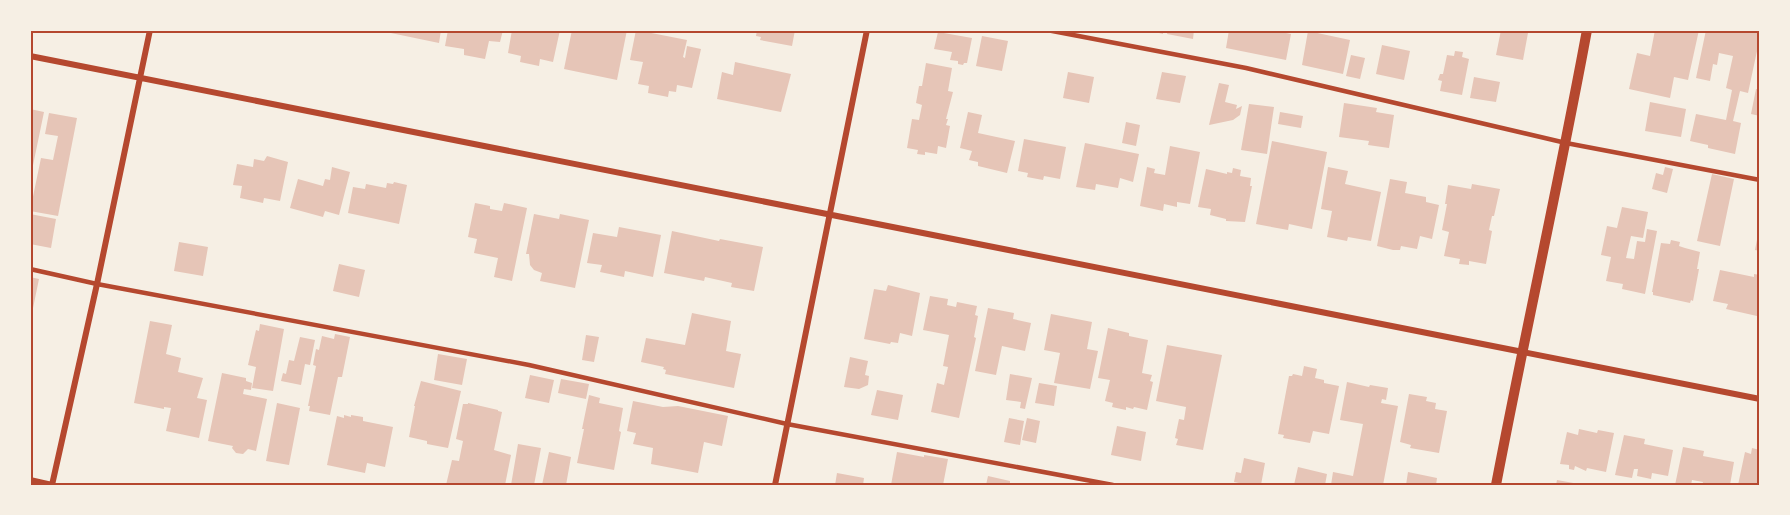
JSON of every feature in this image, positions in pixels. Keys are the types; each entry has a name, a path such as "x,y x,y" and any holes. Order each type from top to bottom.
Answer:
{"street":[{"path":"30,480 52,485 150,30"},
{"path":"775,485 867,30"},
{"path":"1496,485 1587,30"},
{"path":"30,56 1760,399"}],"lane":[{"path":"1047,30 1246,68 1566,143 1760,180"},
{"path":"30,269 97,284 529,365 787,424 1113,485"}],"building":[{"path":"387,30 441,30 439,43 386,32"},
{"path":"448,30 503,30 500,42 489,41 485,59 464,55 464,49 445,46"},
{"path":"512,30 560,30 553,62 540,59 539,66 520,62 521,56 508,53"},
{"path":"572,30 627,30 617,80 564,69"},
{"path":"636,30 687,40 683,57 685,58 687,46 701,49 692,88 677,85 676,92 669,91 668,97 648,93 649,86 638,84 643,62 630,60"},
{"path":"757,30 795,30 792,46 760,40 761,37 756,36"},
{"path":"1147,30 1163,30 1163,34"},
{"path":"1168,30 1194,30 1193,39 1167,34"},
{"path":"1229,30 1271,30 1291,34 1286,60 1226,48"},
{"path":"1501,30 1528,33 1523,60 1496,55"},
{"path":"1655,30 1699,30 1688,80 1674,77 1670,98 1629,89 1637,53 1650,56"},
{"path":"1706,30 1760,30 1748,93 1740,91 1733,121 1741,123 1735,154 1690,141 1696,114 1726,120 1732,90 1726,88 1733,56 1719,53 1717,65 1713,64 1710,81 1696,78"},
{"path":"1308,31 1350,40 1343,74 1302,65"},
{"path":"938,32 972,38 967,63 958,64 958,61 950,60 952,52 934,49"},
{"path":"982,36 1008,41 1002,71 976,66"},
{"path":"1382,45 1410,51 1404,80 1376,74"},
{"path":"1455,51 1463,52 1462,57 1469,59 1462,95 1440,91 1442,81 1438,80 1440,74 1443,74 1447,55 1454,56"},
{"path":"1351,55 1365,58 1360,79 1346,76"},
{"path":"735,62 791,74 781,112 717,99 722,72 733,75"},
{"path":"926,63 952,68 948,91 953,92 946,119 948,119 946,125 950,126 946,148 938,146 937,154 925,152 925,155 917,154 918,150 907,148 912,119 919,120 922,105 916,103"},
{"path":"1068,72 1094,77 1089,103 1063,98"},
{"path":"1162,72 1186,76 1180,103 1156,99"},
{"path":"1474,77 1500,82 1496,102 1470,98"},
{"path":"1219,83 1229,85 1225,102 1237,105 1236,109 1242,106 1240,115 1233,120 1209,125"},
{"path":"1756,89 1760,90 1760,116 1751,114"},
{"path":"1650,102 1686,109 1681,137 1645,131"},
{"path":"1344,103 1377,108 1376,112 1394,115 1389,148 1368,145 1369,141 1339,137"},
{"path":"1249,104 1274,107 1267,154 1241,150"},
{"path":"30,109 44,112 31,175 30,175"},
{"path":"968,112 982,115 978,133 1015,141 1007,173 978,166 978,162 969,160 972,151 960,148"},
{"path":"1280,112 1303,116 1301,128 1278,124"},
{"path":"49,113 77,118 58,216 30,211 41,158 53,160 58,136 45,134"},
{"path":"1126,122 1140,125 1136,146 1122,143"},
{"path":"1024,139 1066,147 1060,179 1044,176 1043,180 1027,177 1028,173 1018,171"},
{"path":"1272,141 1327,152 1312,229 1289,224 1288,230 1256,224"},
{"path":"1085,143 1139,154 1133,182 1120,178 1118,188 1096,184 1095,190 1076,187"},
{"path":"1170,146 1200,152 1190,204 1177,202 1177,207 1164,204 1163,211 1140,206 1147,167 1155,169 1154,173 1165,175"},
{"path":"267,156 288,162 280,201 264,198 263,203 240,198 242,186 233,185 237,164 253,167 254,159 264,161"},
{"path":"332,167 350,172 339,215 325,211 323,217 290,208 298,179 323,186 325,179 330,180"},
{"path":"1328,167 1348,171 1345,184 1381,192 1371,241 1348,237 1347,241 1327,237 1332,211 1321,209"},
{"path":"1665,167 1673,169 1667,193 1652,189 1656,173 1663,175"},
{"path":"1233,168 1241,170 1240,176 1251,178 1250,186 1252,186 1245,222 1226,221 1226,219 1210,215 1211,209 1198,207 1206,169 1227,174 1227,172 1232,173"},
{"path":"1712,174 1734,179 1720,246 1697,241"},
{"path":"1390,179 1407,182 1405,193 1426,197 1426,202 1439,205 1432,239 1420,236 1417,249 1401,246 1400,250 1393,250 1377,246"},
{"path":"394,182 407,185 399,224 348,213 353,187 365,189 366,184 386,188 387,183 393,184"},
{"path":"1472,184 1500,189 1489,230 1492,231 1486,264 1469,261 1469,265 1459,264 1460,259 1444,256 1449,232 1442,230 1448,185 1471,189"},
{"path":"475,203 502,211 504,203 527,208 512,281 494,277 498,258 474,253 477,239 468,237"},
{"path":"1622,207 1648,212 1643,238 1631,236 1626,258 1634,259 1637,241 1645,242 1647,229 1657,231 1645,294 1622,289 1623,284 1606,281 1611,257 1601,255 1607,226 1617,228"},
{"path":"30,214 56,219 51,248 30,244"},
{"path":"534,214 559,219 560,214 589,220 575,288 540,281 542,273 534,270 530,265 529,254 526,254"},
{"path":"619,227 661,235 653,277 625,271 624,277 600,272 602,265 587,263 593,233 617,237"},
{"path":"1760,230 1760,251 1755,250"},
{"path":"672,231 763,247 754,291 731,287 732,283 705,277 704,281 664,273"},
{"path":"1671,240 1680,242 1679,246 1700,252 1693,301 1691,300 1690,303 1653,295 1652,292 1661,243 1670,244"},
{"path":"179,242 208,247 203,276 174,271"},
{"path":"339,264 365,270 359,297 333,291"},
{"path":"1720,270 1754,277 1754,274 1760,275 1760,305 1757,316 1726,309 1728,304 1713,301"},
{"path":"30,277 39,279 32,313 30,313"},
{"path":"888,285 920,293 912,336 900,333 898,343 891,342 890,344 864,339 874,289 886,291"},
{"path":"930,296 948,299 947,305 956,307 957,302 977,306 975,315 978,316 974,337 976,338 959,418 931,412 937,383 944,385 948,367 943,366 949,335 923,330"},
{"path":"988,308 1014,313 1013,319 1031,323 1025,351 1002,346 996,375 975,371"},
{"path":"692,313 731,321 726,351 741,354 734,388 665,374 664,367 641,362 646,338 685,345"},
{"path":"1051,314 1092,322 1087,349 1098,351 1090,389 1054,383 1060,353 1044,350"},
{"path":"150,321 172,325 166,354 181,358 178,372 203,378 197,398 207,400 199,438 166,431 171,408 164,407 164,409 134,403"},
{"path":"260,324 284,329 273,391 252,388 256,367 248,365 256,330 259,331"},
{"path":"1108,328 1148,340 1142,373 1152,375 1150,381 1153,382 1147,410 1134,407 1133,409 1126,407 1126,410 1112,407 1113,403 1105,401 1110,380 1098,378"},
{"path":"335,334 350,337 342,377 338,377 330,415 309,411 316,366 313,365 316,349 319,350 322,336 334,339"},
{"path":"586,335 599,337 594,362 582,360"},
{"path":"300,337 315,340 310,365 305,364 301,385 281,381 283,373 286,374 289,360 294,361"},
{"path":"1167,345 1222,355 1203,450 1176,445 1179,419 1184,420 1186,407 1156,401"},
{"path":"438,354 467,359 462,385 434,380"},
{"path":"850,357 868,361 865,375 869,376 868,385 859,389 844,387"},
{"path":"1304,366 1317,369 1315,378 1324,380 1324,383 1339,386 1329,434 1313,431 1310,443 1283,438 1284,435 1278,434 1289,376 1293,374 1302,376"},
{"path":"222,373 246,378 246,381 252,383 251,390 244,389 243,394 267,399 256,451 248,449 243,454 236,453 233,446 208,441"},
{"path":"1010,374 1032,378 1025,409 1020,408 1021,402 1006,400"},
{"path":"530,375 554,380 549,403 525,398"},
{"path":"561,379 589,384 586,399 558,393"},
{"path":"421,381 461,391 448,448 427,444 427,441 409,437"},
{"path":"1347,382 1388,388 1386,400 1382,399 1381,403 1398,406 1383,485 1331,485 1333,472 1353,476 1363,424 1340,420"},
{"path":"1039,383 1057,386 1054,406 1035,403"},
{"path":"877,390 903,395 898,420 871,415"},
{"path":"1409,394 1427,397 1426,401 1436,403 1435,409 1447,411 1439,453 1410,448 1411,445 1400,442"},
{"path":"589,395 600,398 599,403 623,408 614,470 577,463"},
{"path":"633,401 663,407 678,406 728,416 722,446 704,442 698,473 651,464 653,448 633,444 636,433 627,431"},
{"path":"277,403 300,408 289,465 266,461"},
{"path":"468,403 502,412 494,450 511,455 505,485 446,485 452,460 459,461 463,441 456,439 463,404"},
{"path":"344,415 363,417 363,421 393,427 385,467 367,463 365,473 327,465 337,416 344,418"},
{"path":"1009,418 1024,421 1020,445 1004,442"},
{"path":"1027,418 1040,421 1036,443 1022,440"},
{"path":"1117,426 1146,432 1141,461 1111,455"},
{"path":"1579,429 1597,433 1598,430 1614,433 1606,472 1587,468 1586,471 1575,466 1574,470 1569,469 1569,465 1560,464 1567,432 1578,435"},
{"path":"1624,435 1645,439 1644,444 1673,450 1668,476 1652,473 1651,479 1637,476 1638,469 1634,469 1632,478 1615,475"},
{"path":"518,444 541,448 534,485 511,485"},
{"path":"1683,447 1704,451 1703,456 1734,462 1730,485 1702,485 1703,482 1692,480 1691,485 1675,485"},
{"path":"1752,448 1760,450 1760,485 1738,485 1745,452 1751,454"},
{"path":"549,452 571,457 566,485 542,485"},
{"path":"897,452 948,459 943,485 891,485"},
{"path":"1244,458 1265,463 1261,485 1239,485 1234,482 1236,472 1241,473"},
{"path":"1298,467 1327,474 1325,485 1294,485"},
{"path":"1408,472 1437,478 1436,485 1406,485"},
{"path":"837,473 864,478 863,485 835,485"},
{"path":"988,476 1010,481 1010,485 986,485"},
{"path":"1557,480 1579,484 1579,485 1556,485"}]}
